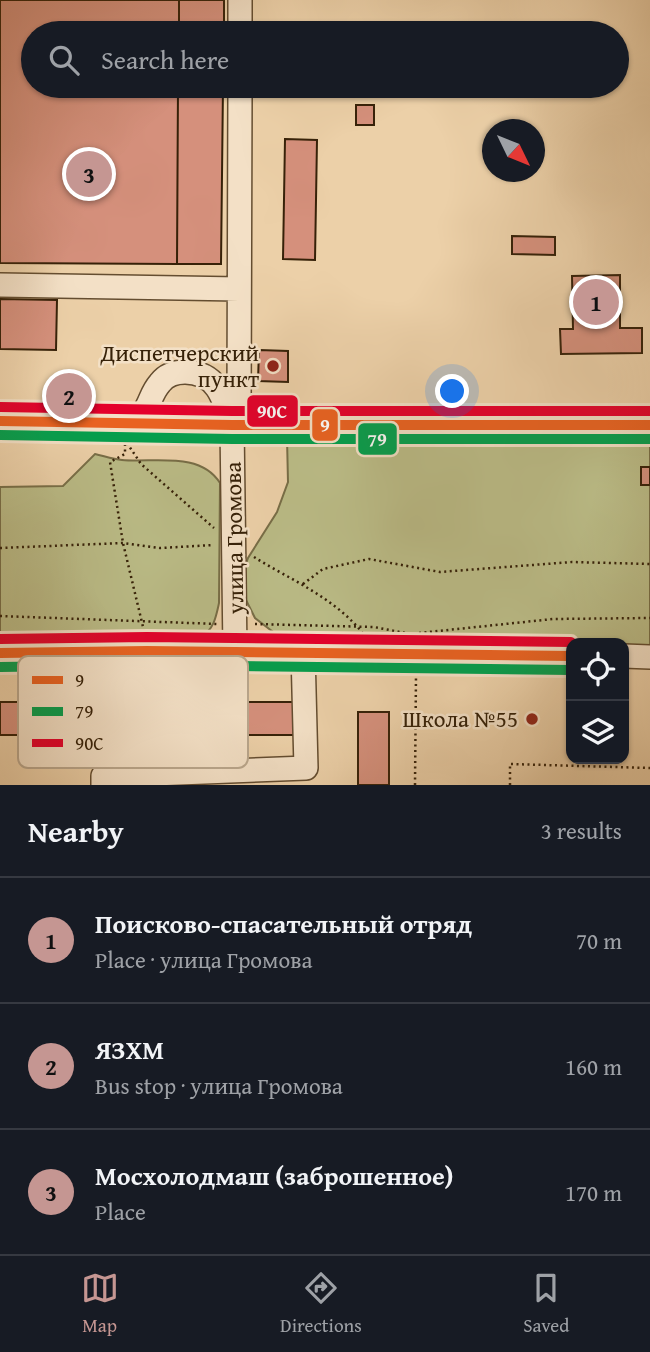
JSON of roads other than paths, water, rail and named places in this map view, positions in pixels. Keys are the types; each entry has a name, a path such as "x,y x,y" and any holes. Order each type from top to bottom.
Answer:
{"street":[{"path":"240,0 240,21"},
{"path":"232,425 239,410 240,98"},
{"path":"0,285 239,289"},
{"path":"129,422 144,414 152,395 167,377 198,372 215,383 221,391 232,425"},
{"path":"0,421 232,425 650,425"},
{"name":"улица Громова","path":"232,425 235,652"},
{"path":"0,653 148,651 566,656"},
{"path":"103,785 103,776 306,776 303,652"},
{"path":"629,656 650,657"}],"place":[{"name":"Мосхолодмаш (заброшенное)","path":"89,174"},
{"name":"Поисково-спасательный отряд","path":"596,302"},
{"name":"Диспетчерский пункт","path":"273,366"},
{"name":"ЯЗХМ","path":"69,396"},
{"name":"Школа №55","path":"532,719"}]}
